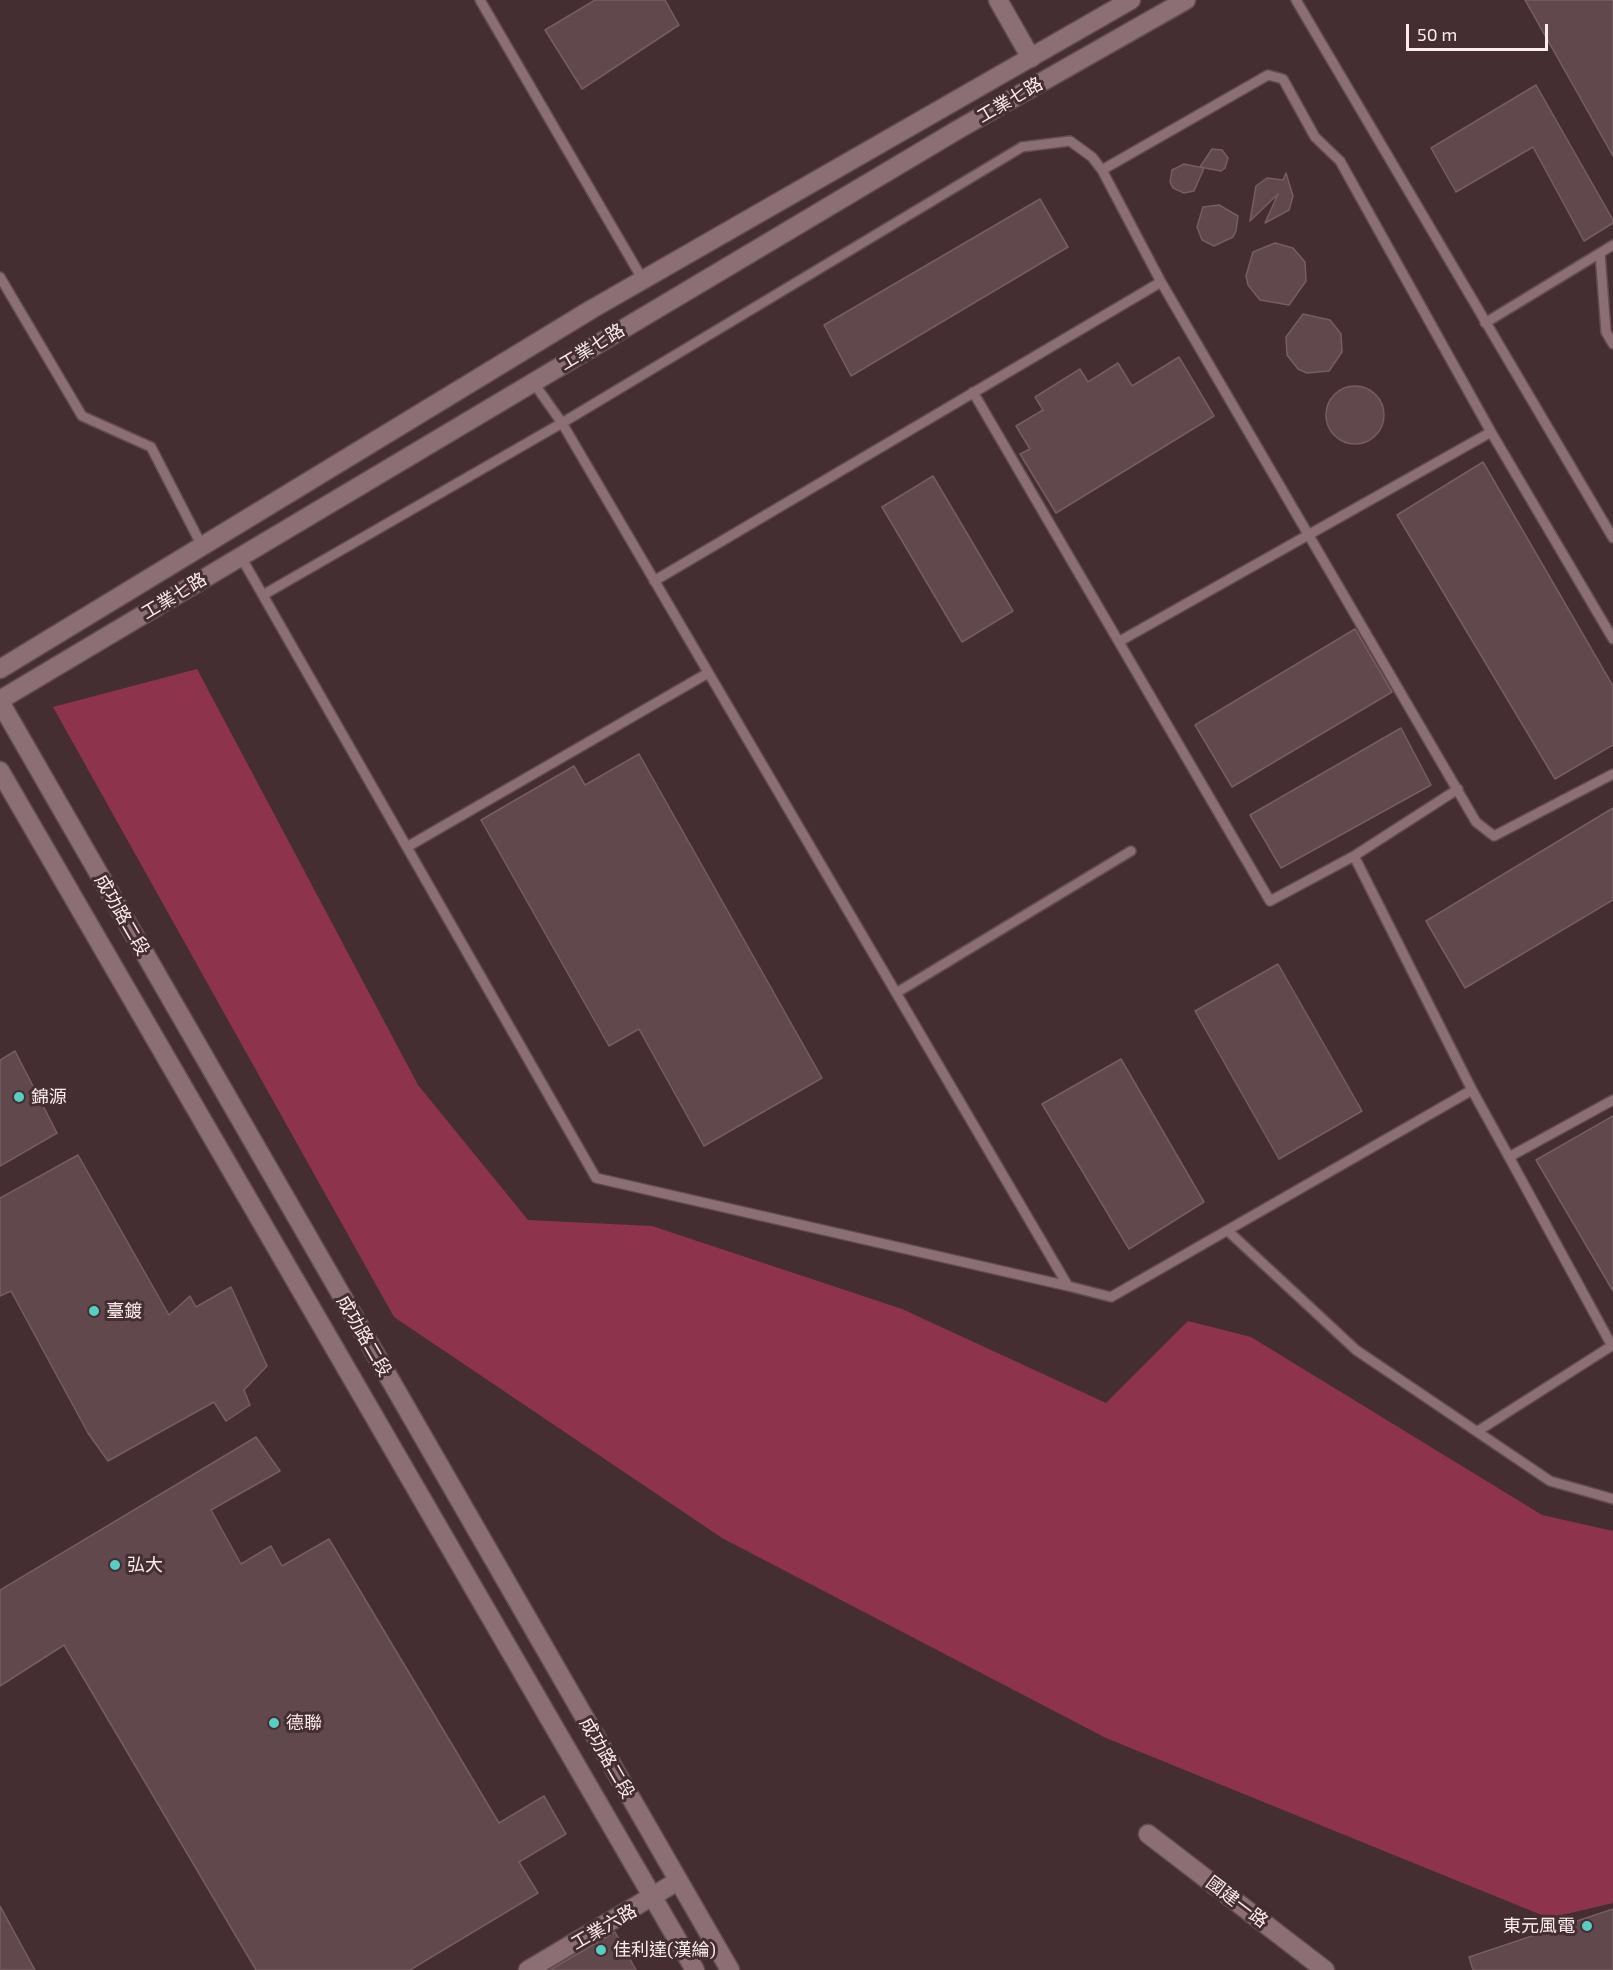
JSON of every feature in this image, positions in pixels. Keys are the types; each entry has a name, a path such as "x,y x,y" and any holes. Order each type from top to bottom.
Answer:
{"street":[{"path":"998,0 1031,58"},
{"name":"工業七路","path":"0,669 642,280 1131,0"},
{"name":"工業七路","path":"0,701 959,129 1186,0"},
{"name":"成功路二段","path":"0,701 730,1970"},
{"name":"成功路二段","path":"0,771 695,1970"},
{"name":"國建一路","path":"1148,1834 1326,1970"},
{"name":"工業六路","path":"528,1970 652,1899 678,1881"}],"lane":[{"path":"480,0 642,280"},
{"path":"1296,0 1613,538"},
{"path":"1102,170 1268,75 1283,79 1315,137 1340,161 1491,432 1613,639"},
{"path":"263,595 562,423 1022,147 1070,141 1092,157 1102,170 1161,282 1476,822 1494,836 1530,820 1613,774"},
{"path":"1485,323 1613,246"},
{"path":"1600,253 1606,332 1613,344"},
{"path":"0,277 82,417 151,447 202,546"},
{"path":"654,581 1161,282"},
{"path":"533,382 562,423 1068,1286"},
{"path":"973,392 1270,901 1354,856 1458,789"},
{"path":"1120,641 1491,432"},
{"path":"241,557 596,1178 1111,1297 1472,1090"},
{"path":"407,847 708,673"},
{"path":"896,993 1131,851"},
{"path":"1354,856 1472,1090 1612,1345 1478,1431"},
{"path":"1509,1157 1613,1100"},
{"path":"1228,1231 1356,1350 1550,1480 1613,1499"}],"shaded area":[{"path":"197,669 418,1085 528,1220 652,1226 902,1309 1106,1403 1188,1321 1251,1337 1542,1515 1613,1531 1613,1903 1549,1918 1106,1738 722,1538 394,1317 53,707"}],"building":[{"path":"595,0 665,0 679,25 582,89 545,30"},
{"path":"1525,0 1613,0 1613,156"},
{"path":"1536,85 1613,220 1613,223 1584,241 1533,147 1456,192 1431,148"},
{"path":"1212,149 1222,150 1228,158 1225,168 1221,171 1200,167"},
{"path":"1184,164 1204,168 1194,191 1184,193 1173,188 1170,182 1172,170"},
{"path":"1286,173 1293,196 1289,210 1265,223 1278,194 1250,221 1256,186 1267,178 1283,180"},
{"path":"1040,199 1068,247 851,376 824,325"},
{"path":"1219,205 1238,216 1233,237 1214,246 1202,240 1197,227 1203,207"},
{"path":"1275,243 1293,248 1305,262 1306,281 1289,305 1260,300 1248,285 1246,276 1253,252"},
{"path":"1303,314 1330,320 1341,334 1342,352 1329,371 1307,373 1298,369 1287,355 1286,337"},
{"path":"1179,357 1214,416 1056,513 1020,454 1030,449 1016,426 1043,410 1035,397 1080,369 1088,382 1118,363 1132,386"},
{"path":"1355,386 1366,388 1379,399 1384,415 1382,426 1371,439 1355,444 1344,442 1331,431 1326,415 1328,404 1339,391"},
{"path":"1483,462 1613,686 1613,745 1555,779 1397,515"},
{"path":"933,476 1013,611 962,642 882,507"},
{"path":"1355,629 1392,692 1232,787 1195,725"},
{"path":"1401,728 1431,785 1281,868 1250,815"},
{"path":"639,754 822,1078 704,1146 639,1029 609,1046 481,820 574,766 585,785"},
{"path":"1613,808 1613,900 1465,988 1426,921"},
{"path":"1278,964 1362,1111 1279,1159 1195,1011"},
{"name":"錦源","path":"15,1051 57,1133 0,1166 0,1060"},
{"path":"1121,1059 1204,1202 1129,1249 1042,1104"},
{"path":"1613,1116 1613,1291 1536,1160"},
{"name":"臺鍍","path":"78,1155 169,1315 190,1296 196,1307 231,1287 267,1366 244,1390 250,1405 226,1421 214,1402 108,1461 88,1433 11,1291 0,1296 0,1198"},
{"name":"德聯","path":"256,1437 280,1471 211,1510 241,1564 271,1546 282,1566 329,1539 499,1823 544,1796 566,1834 519,1862 538,1893 410,1970 256,1970 64,1645 0,1686 0,1590"},
{"path":"0,1906 35,1970 0,1970"},
{"name":"東元風電","path":"1613,1909 1613,1970 1473,1970 1469,1957"},
{"name":"佳利達(漢綸)","path":"615,1932 636,1970 550,1970"}],"place":[{"name":"錦源","path":"19,1097"},
{"name":"臺鍍","path":"94,1311"},
{"name":"弘大","path":"115,1565"},
{"name":"德聯","path":"274,1723"},
{"name":"東元風電","path":"1587,1926"},
{"name":"佳利達(漢綸)","path":"601,1950"}]}
